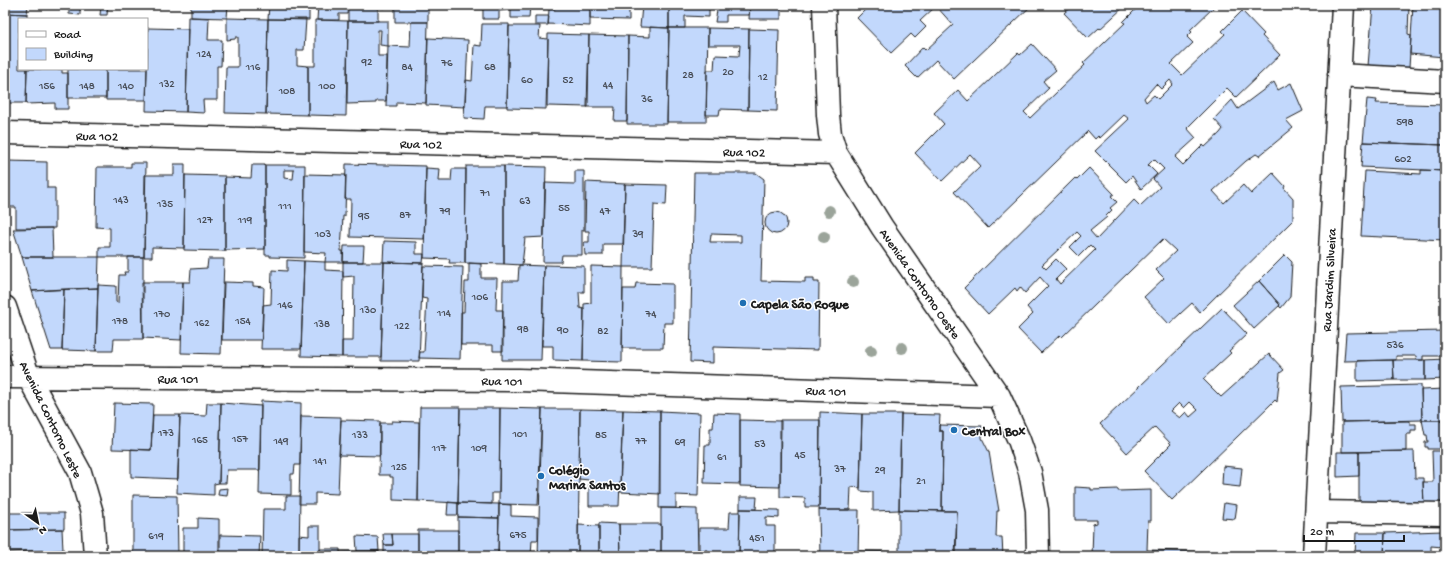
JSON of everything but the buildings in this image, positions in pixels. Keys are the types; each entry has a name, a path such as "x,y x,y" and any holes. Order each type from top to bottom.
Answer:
{"street":[{"name":"Avenida Contorno Oeste","path":"824,5 828,115 830,134 836,153 882,227 999,396 1030,472 1037,510 1038,556"},
{"name":"Rua Jardim Silveira","path":"1314,556 1343,5"},
{"path":"1339,75 1445,81"},
{"name":"Rua 102","path":"5,133 836,153"},
{"name":"Avenida Contorno Leste","path":"5,307 29,378 80,472 92,513 95,556"},
{"name":"Rua 101","path":"5,377 519,380 999,396"},
{"path":"1317,512 1445,514"}],"place":[{"name":"Capela São Roque","path":"743,303"},
{"name":"Central Box","path":"954,430"},
{"name":"Colégio Marina Santos","path":"541,476"}]}
